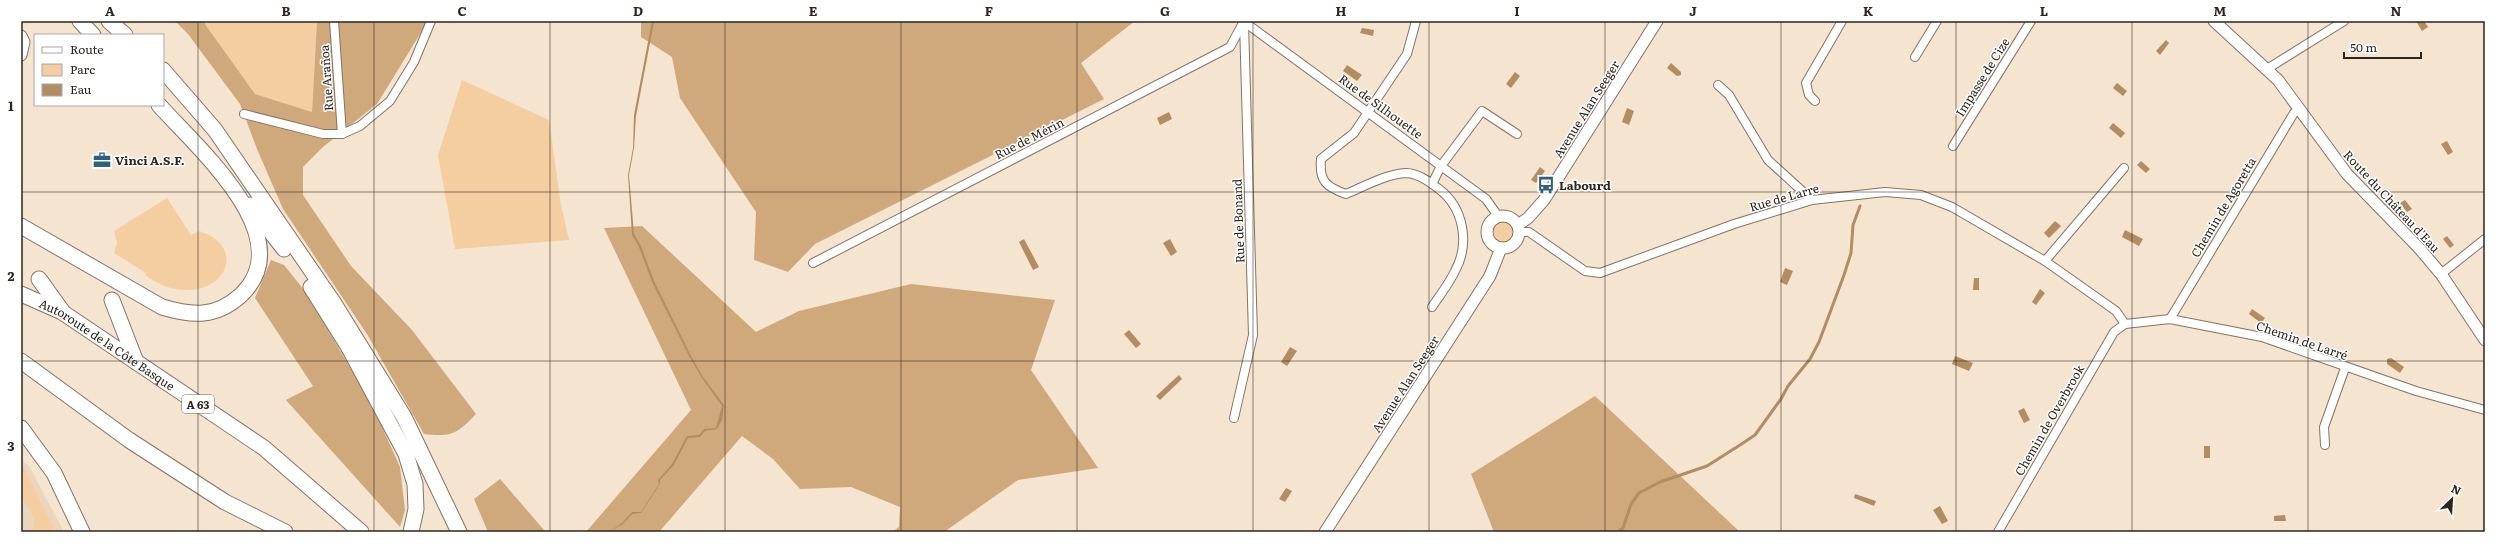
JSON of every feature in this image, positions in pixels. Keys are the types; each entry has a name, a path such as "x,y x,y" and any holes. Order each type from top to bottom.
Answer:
{"highway":[{"path":"80,21 92,34"},
{"path":"109,21 123,34"},
{"path":"164,71 215,130 333,302 389,395 404,417 459,532"},
{"path":"160,106 257,212 305,278 348,346 383,407 406,454 415,484 416,509 411,532"},
{"path":"21,226 162,307 185,314 207,313 229,306 248,289 258,271 260,246 250,217 226,177"},
{"path":"39,279 62,312"},
{"name":"Autoroute de la Côte Basque","path":"21,294 62,312 264,448 362,532"},
{"path":"112,300 136,362"},
{"path":"21,361 129,440 225,502 285,532"},
{"path":"389,395 423,484 424,512 421,532"},
{"path":"21,428 54,473 82,532"}],"main road":[{"name":"Avenue Alan Seeger","path":"1519,229 1544,200 1657,21"},
{"name":"Route du Château d'Eau","path":"2214,21 2278,80 2347,174 2419,248 2441,274 2485,340"},
{"path":"21,55 23,39"},
{"path":"1498,216 1512,218 1519,229 1515,243 1501,248 1491,243 1487,233 1490,223 1498,216"},
{"name":"Avenue Alan Seeger","path":"1325,532 1490,276 1501,248"}],"street":[{"name":"Rue Arañoa","path":"334,21 342,134"},
{"path":"244,114 323,134 342,134 360,126 390,101 414,62 431,21"},
{"name":"Rue de Silhouette","path":"1244,21 1486,199 1498,216"},
{"name":"Rue de Mérin","path":"813,263 1230,47 1244,21"},
{"name":"Rue de Bonand","path":"1234,418 1253,335 1244,21"},
{"path":"1416,21 1407,54 1367,111 1354,133 1320,159 1320,173 1330,188 1346,194 1387,177 1407,173 1423,178 1447,196 1462,220 1464,245 1456,270 1432,307"},
{"path":"1815,101 1809,95 1806,83 1842,21"},
{"path":"1915,57 1937,21"},
{"name":"Impasse de Cize","path":"1953,146 2031,21"},
{"path":"2267,69 2344,21"},
{"path":"1718,85 1729,95 1768,160 1812,200"},
{"name":"Chemin de Agoretta","path":"2170,319 2294,113 2299,109"},
{"path":"1432,184 1441,166 1482,111 1517,134"},
{"path":"2045,261 2124,168"},
{"name":"Rue de Larre","path":"1519,229 1529,232 1585,271 1600,273 1734,224 1812,200 1885,192 1921,195 1952,207 2045,261 2055,270 2116,311 2125,324"},
{"path":"2441,274 2485,239"},
{"name":"Chemin de Larré","path":"2125,324 2170,319 2262,337 2344,368 2416,391 2485,410"},
{"name":"Chemin de Overbrook","path":"1998,532 2114,332 2125,324"},
{"path":"2325,445 2324,428 2344,368"}],"shaded area":[{"path":"175,21 205,21 205,24 255,94 312,112 317,21 428,21 377,104 323,147 303,167 303,195 351,266 412,330 476,414 459,430 453,433 441,435 424,434 367,334 283,209 257,149 240,104 188,34"},
{"path":"641,21 1135,21 1081,63 1104,99 815,244 788,272 754,260 756,212 680,98 672,57 641,37"},
{"path":"642,226 756,332 799,311 911,284 1055,300 1031,370 1098,468 1018,480 944,532 892,532 899,527 900,507 851,487 800,489 773,459 742,436 659,532 586,532 691,410 604,228"},
{"path":"271,260 284,265 308,295 374,409 400,467 405,510 400,527 286,400 313,386 255,298"},
{"path":"1595,396 1740,532 1494,532 1471,474"},
{"path":"21,459 29,466 64,532 21,532"},
{"path":"500,479 546,532 488,532 474,499"}],"green space":[{"path":"205,21 317,21 312,112 255,94 205,24"},
{"path":"462,80 549,120 561,205 569,240 455,249 438,155"},
{"path":"167,198 191,235 199,231 214,238 223,248 227,259 224,269 218,279 207,286 192,290 167,287 148,277 145,275 146,273 114,253 117,242 114,231"},
{"path":"1503,220 1512,223 1515,232 1512,241 1503,244 1494,241 1491,232 1494,223"},
{"path":"21,465 25,470 56,532 32,530 34,525 33,516 24,502 20,490"}],"water":[{"path":"652,21 654,22 636,116 634,148 629,175 634,234 641,246 654,281 691,356 703,377 724,405 722,420 717,429 705,431 700,437 688,438 674,465 660,480 660,484 641,513 632,514 623,524 609,532 622,523 632,512 641,512 659,484 658,480 672,464 687,436 699,435 704,429 716,428 722,406 702,378 689,356 652,282 639,247 632,235 628,175 633,148 634,115"},
{"path":"2416,21 2424,21 2428,27 2422,31"},
{"path":"1362,28 1374,30 1373,36 1360,33"},
{"path":"2166,40 2169,43 2160,55 2156,51"},
{"path":"1671,63 1681,72 1681,75 1677,76 1667,68"},
{"path":"1347,65 1362,75 1357,81 1343,71"},
{"path":"1515,72 1520,76 1511,88 1506,84"},
{"path":"2117,83 2127,91 2123,96 2113,88"},
{"path":"1627,108 1634,111 1629,125 1622,122"},
{"path":"1169,112 1172,119 1160,125 1157,118"},
{"path":"2113,123 2125,133 2121,138 2109,128"},
{"path":"2447,141 2453,152 2448,155 2441,144"},
{"path":"2141,161 2150,169 2146,173 2137,165"},
{"path":"1540,167 1545,171 1536,183 1531,180"},
{"path":"2405,200 2412,209 2407,212 2400,203"},
{"path":"2055,221 2061,226 2049,238 2044,233"},
{"path":"2125,230 2143,239 2139,246 2122,237"},
{"path":"2447,236 2454,245 2450,248 2443,239"},
{"path":"1024,239 1039,267 1033,270 1019,242"},
{"path":"1170,239 1177,252 1171,256 1163,243"},
{"path":"1785,268 1793,271 1787,285 1780,282"},
{"path":"1974,278 1979,278 1979,290 1973,290"},
{"path":"2040,289 2045,293 2036,305 2032,302"},
{"path":"2252,309 2265,318 2261,323 2249,314"},
{"path":"1129,330 1141,344 1136,348 1124,334"},
{"path":"1290,347 1297,351 1287,366 1281,362"},
{"path":"1955,356 1973,363 1969,371 1952,364"},
{"path":"2391,358 2404,367 2400,373 2387,364 2387,359"},
{"path":"1179,375 1182,379 1160,400 1156,396"},
{"path":"2024,408 2030,420 2024,423 2018,411"},
{"path":"2204,446 2210,446 2210,458 2204,458"},
{"path":"1286,488 1292,491 1285,502 1279,499"},
{"path":"1855,494 1876,501 1874,506 1854,498"},
{"path":"1940,506 1948,521 1942,524 1933,510"},
{"path":"2285,515 2286,521 2274,521 2274,516"}],"waterway":[{"path":"1618,532 1623,528 1631,504 1639,493 1660,482 1707,466 1755,435 1781,399 1788,386 1810,359 1819,342 1851,253 1853,225 1860,206"}],"place":[{"name":"Vinci A.S.F.","path":"102,160"},
{"name":"Labourd","path":"1546,185"}]}
